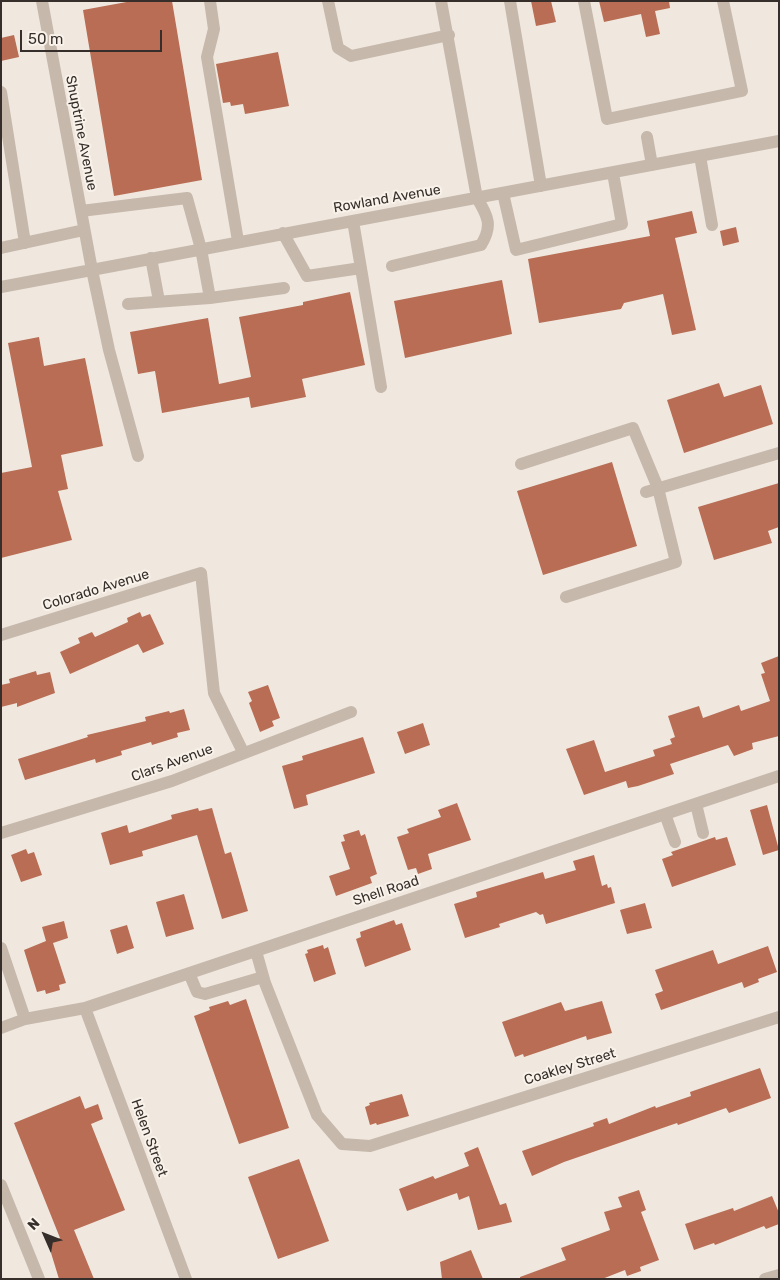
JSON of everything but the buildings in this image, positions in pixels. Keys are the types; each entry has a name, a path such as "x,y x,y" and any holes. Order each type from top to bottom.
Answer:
{"street":[{"name":"Shuptrine Avenue","path":"42,1 92,270 109,350 138,456"},
{"path":"210,1 214,29 207,57 238,241"},
{"path":"328,1 338,48 351,56 449,35"},
{"path":"392,266 481,245 488,234 488,218 477,198 449,35 441,1"},
{"path":"510,1 541,186"},
{"path":"585,3 607,119 742,91 723,1"},
{"path":"1,92 25,243"},
{"path":"647,137 652,165"},
{"name":"Rowland Avenue","path":"1,288 238,241 779,141"},
{"path":"700,156 712,226"},
{"path":"503,193 516,250 622,224 613,172"},
{"path":"81,211 187,198 201,248 210,298"},
{"path":"353,221 381,387"},
{"path":"1,248 84,230"},
{"path":"283,233 307,276 361,268"},
{"path":"151,258 159,301"},
{"path":"128,304 210,298 284,288"},
{"path":"521,464 633,428 676,562 566,597"},
{"path":"652,490 779,453"},
{"name":"Colorado Avenue","path":"1,635 201,573 214,693 243,752"},
{"name":"Clars Avenue","path":"1,833 172,781 243,752 351,712"},
{"name":"Shell Road","path":"1,1028 25,1019 84,1008 779,776"},
{"path":"696,804 703,833"},
{"path":"665,814 675,842"},
{"path":"1,948 25,1019"},
{"path":"189,973 197,992 205,994 263,977 256,951"},
{"name":"Coakley Street","path":"263,977 317,1115 342,1144 370,1146 779,1017"},
{"name":"Helen Street","path":"84,1008 186,1279"},
{"path":"1,1185 40,1279"},
{"path":"765,1279 779,1275"}]}
